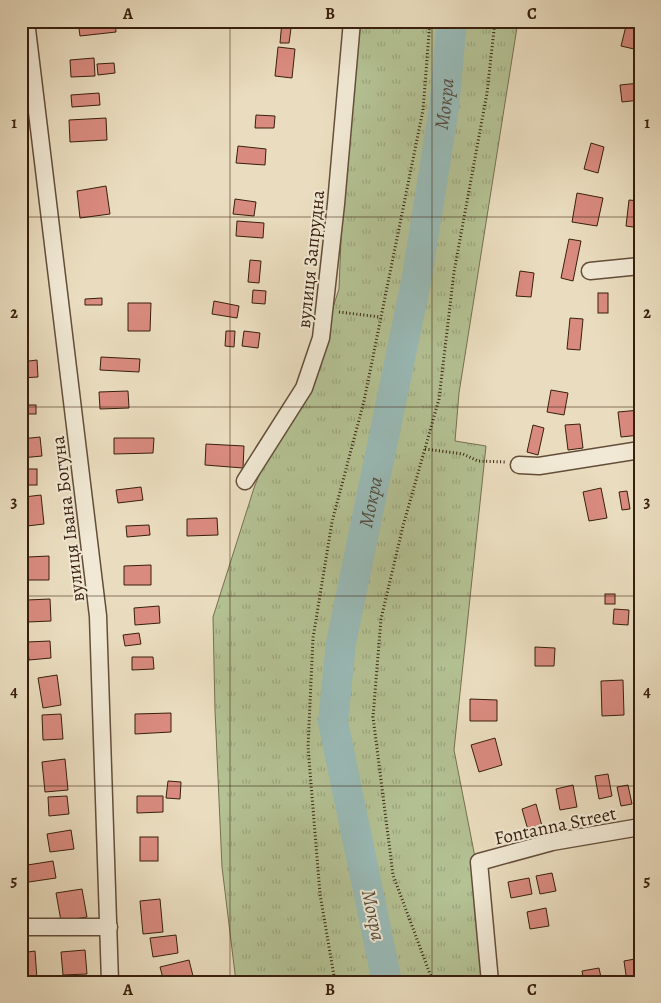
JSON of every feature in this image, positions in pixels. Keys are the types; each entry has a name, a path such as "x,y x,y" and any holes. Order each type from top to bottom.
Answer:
{"street":[{"name":"вулиця Івана Богуна","path":"26,21 98,616 110,982"},
{"name":"вулиця Івана Богуна","path":"31,54 38,21"},
{"name":"вулиця Запрудна","path":"245,481 304,388 322,338 352,21"},
{"path":"590,271 640,266"},
{"path":"519,465 540,466 640,450"},
{"name":"Fontanna Street","path":"490,982 479,862 552,842 640,827"},
{"path":"21,927 109,927"}],"path":[{"path":"335,982 320,894 308,747 313,638 332,522 364,401 423,110 430,21"},
{"path":"433,982 393,875 372,717 381,619 403,526 439,399 454,272 487,93 495,21"},
{"path":"324,310 380,317"},
{"path":"425,449 463,454 478,461 503,461 519,465"}],"green space":[{"path":"361,21 518,21 459,393 455,441 486,446 454,750 483,898 486,982 236,982 222,867 213,617 254,488 277,429 316,359 339,289 344,165"}],"building":[{"path":"78,21 115,21 116,32 80,36"},
{"path":"282,21 292,21 289,43 280,43"},
{"path":"626,26 639,29 634,49 621,46"},
{"path":"278,47 295,49 292,78 275,76"},
{"path":"94,58 95,76 71,77 70,60"},
{"path":"114,63 115,73 98,75 97,64"},
{"path":"640,83 640,100 622,102 620,85"},
{"path":"99,93 100,105 72,107 71,95"},
{"path":"256,115 275,116 274,128 255,128"},
{"path":"106,118 107,140 70,142 69,120"},
{"path":"591,143 604,147 598,173 584,169"},
{"path":"238,146 266,149 265,165 236,163"},
{"path":"106,186 110,214 80,218 77,191"},
{"path":"577,193 603,198 597,226 572,222"},
{"path":"235,199 256,202 254,216 233,214"},
{"path":"629,200 640,201 640,228 626,226"},
{"path":"237,221 264,223 263,238 236,236"},
{"path":"569,239 581,241 573,281 561,278"},
{"path":"250,260 261,261 259,283 248,282"},
{"path":"520,271 534,273 531,297 516,296"},
{"path":"253,290 266,291 265,304 252,303"},
{"path":"598,293 608,293 608,313 598,313"},
{"path":"640,297 640,312 637,312 635,298"},
{"path":"102,298 102,305 85,305 85,299"},
{"path":"214,301 239,306 237,318 212,314"},
{"path":"128,303 151,303 150,331 128,331"},
{"path":"570,318 583,319 580,350 567,349"},
{"path":"226,331 235,331 234,347 225,346"},
{"path":"244,331 260,333 258,348 242,346"},
{"path":"101,357 140,359 139,372 100,370"},
{"path":"37,360 38,377 21,378 21,362"},
{"path":"551,390 568,393 564,415 547,412"},
{"path":"128,391 129,408 100,409 99,392"},
{"path":"21,405 36,405 36,414 21,414"},
{"path":"640,410 640,435 621,437 618,412"},
{"path":"580,424 583,448 568,450 565,425"},
{"path":"533,425 544,428 538,455 527,452"},
{"path":"40,437 42,456 21,458 21,439"},
{"path":"114,438 154,438 153,453 114,454"},
{"path":"206,444 244,446 243,468 205,465"},
{"path":"21,469 37,469 37,485 21,485"},
{"path":"141,487 143,500 118,503 116,490"},
{"path":"601,488 607,518 589,521 583,492"},
{"path":"627,491 630,509 622,510 619,492"},
{"path":"41,495 44,524 27,526 24,497"},
{"path":"217,518 218,535 187,536 187,519"},
{"path":"149,525 150,535 127,537 126,526"},
{"path":"49,556 49,580 28,580 28,557"},
{"path":"151,565 151,585 124,585 124,566"},
{"path":"605,594 615,594 615,604 605,604"},
{"path":"50,599 51,621 28,622 27,600"},
{"path":"159,606 160,623 135,625 134,608"},
{"path":"614,609 629,610 628,625 613,624"},
{"path":"139,633 141,644 125,646 123,635"},
{"path":"50,641 51,658 29,660 27,642"},
{"path":"535,647 555,648 554,666 535,666"},
{"path":"132,657 153,657 154,669 132,670"},
{"path":"57,675 61,705 43,708 38,678"},
{"path":"623,680 624,715 602,716 601,681"},
{"path":"470,699 497,700 497,721 470,721"},
{"path":"171,713 171,732 135,734 135,714"},
{"path":"61,714 63,739 43,740 42,715"},
{"path":"495,738 502,765 479,772 471,745"},
{"path":"65,759 68,790 45,792 42,762"},
{"path":"608,774 612,796 599,799 595,776"},
{"path":"168,781 181,782 180,799 166,798"},
{"path":"573,785 577,807 560,810 556,789"},
{"path":"628,785 632,804 621,806 617,787"},
{"path":"67,796 69,814 49,816 48,797"},
{"path":"137,796 163,796 163,812 137,813"},
{"path":"536,804 542,826 528,830 522,809"},
{"path":"71,830 74,849 50,852 47,834"},
{"path":"140,837 158,837 158,861 140,861"},
{"path":"53,861 56,878 22,883 21,866"},
{"path":"552,873 556,891 540,894 536,876"},
{"path":"529,878 532,894 511,898 508,882"},
{"path":"82,889 87,917 61,921 56,893"},
{"path":"160,899 163,932 143,934 140,901"},
{"path":"546,908 549,926 530,929 527,912"},
{"path":"176,935 178,953 153,957 150,938"},
{"path":"85,950 87,974 63,975 61,952"},
{"path":"35,951 37,979 24,980 21,953"},
{"path":"640,958 640,982 627,982 624,961"},
{"path":"189,960 193,976 164,982 160,967"},
{"path":"599,968 602,982 584,982 582,971"}],"waterway":[{"name":"Мокра","path":"387,982 333,722 341,643 417,277 444,108 452,21"}]}
